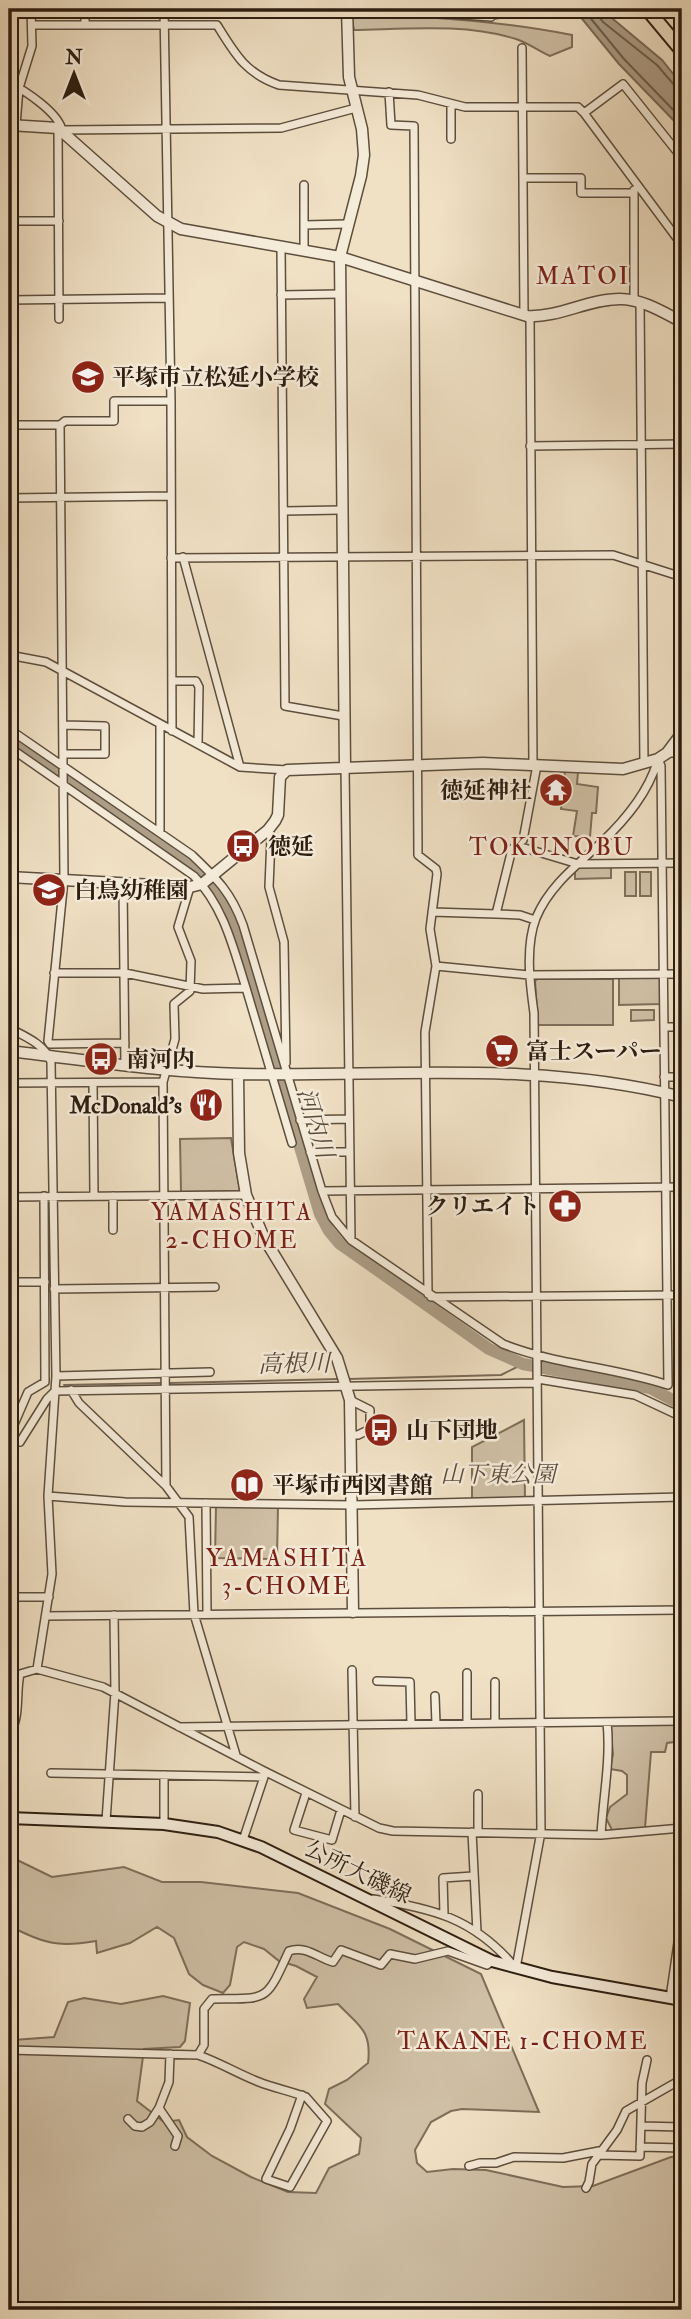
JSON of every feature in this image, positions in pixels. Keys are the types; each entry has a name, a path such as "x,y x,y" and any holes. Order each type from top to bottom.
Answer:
{"main road":[{"path":"647,9 682,51"},
{"name":"公所大磯線","path":"9,1818 164,1824 218,1832 243,1840 492,1961 682,2000"}],"street":[{"path":"32,9 32,46 19,88 13,125 60,129 281,128 356,108"},
{"path":"85,9 85,24"},
{"path":"164,9 169,223 173,731"},
{"path":"351,1240 341,556 340,257 364,155 362,129 351,91 346,10 407,10 491,17 492,12 535,9"},
{"path":"32,25 217,25 240,62 268,81 279,85 418,95 465,107 578,107 682,245"},
{"path":"496,914 512,849 523,840 535,765 522,48"},
{"path":"9,82 56,117 60,129 59,319"},
{"path":"584,113 623,84 682,158"},
{"path":"389,92 391,125 414,126 418,855 436,869 437,874 430,929 436,966 425,1032 429,1296"},
{"path":"451,105 451,139"},
{"path":"60,129 157,216 181,229 340,257 527,316 555,314 610,300 637,301 682,322"},
{"path":"523,178 581,178 581,193 635,193"},
{"path":"635,182 642,445 644,764"},
{"path":"304,185 304,251"},
{"path":"9,222 59,221"},
{"path":"304,225 347,224"},
{"path":"281,247 285,706 344,716"},
{"path":"281,295 340,294"},
{"path":"9,300 169,298"},
{"path":"9,425 114,421 114,401 171,401"},
{"path":"60,425 64,879 48,1041 50,1044 125,1043"},
{"path":"530,446 682,444"},
{"path":"9,498 170,496"},
{"path":"284,511 341,510"},
{"path":"171,558 613,555 682,577"},
{"path":"183,557 240,767"},
{"path":"9,655 35,659 62,671 240,767 287,770 483,764 613,769 644,764 663,756 682,753"},
{"path":"172,681 196,681 199,687 198,744"},
{"path":"160,724 160,832"},
{"path":"63,725 105,726 104,754 63,754"},
{"path":"9,729 192,855 208,880 223,916 292,1143"},
{"path":"516,1968 541,1832 538,1296 534,1013 529,975 535,920 555,886 630,813 663,756 682,733"},
{"path":"9,747 208,880 232,900 243,925 300,1120 332,1217 351,1240 493,1338 538,1356 647,1378 668,1385 663,756"},
{"path":"9,877 190,887 208,880 268,830 278,815 280,777 287,770"},
{"path":"268,830 271,838 269,887 284,942 286,1074"},
{"path":"518,846 578,864 682,863"},
{"path":"123,885 125,1066"},
{"path":"166,1486 163,1082 175,1039 174,1004 176,1000 188,995 191,987 191,961 178,928 190,887"},
{"path":"432,912 520,915 535,920"},
{"path":"436,966 529,975 682,974"},
{"path":"54,973 125,973 191,987 246,988"},
{"path":"664,1027 682,1027"},
{"path":"9,1028 32,1040 49,1055 51,1083 45,1382 28,1392 9,1436 20,1442 47,1399 55,1391 71,1390 538,1381 635,1395 682,1417"},
{"path":"9,1051 168,1071 238,1074 534,1074 600,1081 682,1097"},
{"path":"238,1074 239,1153 246,1195 264,1238 343,1371 351,1400 353,1612"},
{"path":"664,1077 682,1077"},
{"path":"9,1083 163,1082"},
{"path":"93,1083 94,1196"},
{"path":"300,1120 349,1119"},
{"path":"310,1152 350,1152"},
{"path":"323,1191 682,1187"},
{"path":"9,1197 246,1195"},
{"path":"37,1669 52,1574 48,1496 56,1376 48,1196"},
{"path":"113,1196 113,1230"},
{"path":"9,1282 45,1282"},
{"path":"54,1289 215,1287"},
{"path":"429,1296 682,1295"},
{"path":"56,1376 210,1372"},
{"path":"71,1390 79,1403 166,1486 189,1517 194,1614 236,1755"},
{"path":"351,1400 370,1410 371,1416 370,1429 352,1435"},
{"path":"48,1496 125,1502 353,1505 682,1497"},
{"path":"206,1503 207,1614"},
{"path":"9,1597 49,1597"},
{"path":"46,1616 682,1610"},
{"path":"106,1821 115,1692 114,1615"},
{"path":"9,1729 12,1729 16,1721 20,1674 37,1669 89,1682 115,1692 236,1755 264,1774 379,1828 393,1831 601,1835 682,1828"},
{"path":"352,1670 355,1817"},
{"path":"467,1673 467,1723"},
{"path":"377,1681 410,1682 411,1724"},
{"path":"495,1682 495,1723"},
{"path":"435,1696 436,1724"},
{"path":"178,1727 682,1721"},
{"path":"601,1835 609,1760 607,1722"},
{"path":"51,1773 264,1774"},
{"path":"243,1840 264,1774"},
{"path":"164,1775 164,1824"},
{"path":"306,1793 294,1830 332,1840 341,1810"},
{"path":"477,1932 473,1876 478,1794"},
{"path":"444,1914 443,1878 473,1876"},
{"path":"361,1897 444,1914 493,1943 516,1968"},
{"path":"670,1998 682,1914"},
{"path":"198,2055 204,2045 204,2009 212,1999 264,1996 274,1983 289,1951 309,1951 330,1962 336,1960 341,1950 381,1965 390,1954 415,1959 448,1951 487,1965 492,1961"},
{"path":"9,2050 198,2055 261,2083 302,2095 327,2121 290,2187 266,2179 290,2129 302,2095"},
{"path":"586,2189 592,2164 617,2130 626,2111 681,2079 678,2068 679,2053"},
{"path":"128,2119 135,2126 142,2127 150,2122 159,2108 169,2081 170,2054"},
{"path":"469,2166 496,2163 514,2157 563,2158 599,2153 640,2156 642,2083 647,2060"},
{"path":"159,2108 178,2136 175,2146"},
{"path":"641,2126 682,2127"},
{"path":"640,2147 682,2148"}],"green space":[{"path":"356,15 438,18 519,26 572,35 572,47 550,56 516,39 476,31 435,28 354,30 352,20"},
{"path":"565,771 578,772 577,784 598,787 596,813 592,813 590,837 573,836 577,811 561,809"},
{"path":"580,865 611,865 611,878 575,879 575,871"},
{"path":"625,872 636,872 636,896 625,896"},
{"path":"640,872 651,872 651,896 640,896"},
{"path":"619,978 660,978 660,1004 619,1005"},
{"path":"537,979 613,979 613,1025 538,1025"},
{"path":"631,1010 654,1010 654,1020 631,1021"},
{"path":"231,1138 240,1191 181,1192 180,1139"},
{"name":"山下東公園","path":"524,1420 525,1501 472,1502 472,1447"},
{"path":"216,1506 278,1506 277,1559 215,1558"},
{"path":"682,1723 682,1741 667,1743 665,1752 651,1752 645,1828 612,1830 606,1818 610,1807 627,1794 627,1775 622,1771 610,1769 613,1754 610,1726"},
{"path":"9,1856 52,1877 124,1867 162,1882 201,1882 298,1893 390,1929 481,1974 539,2112 462,2109 451,2111 431,2122 415,2150 417,2163 427,2172 453,2169 486,2170 563,2187 593,2186 671,2157 682,2156 682,2310 9,2310 9,2038 54,2037 68,2002 84,1998 121,2004 163,1996 190,2003 185,2041 180,2047 144,2049 137,2101 164,2122 179,2120 187,2137 212,2156 251,2177 288,2192 316,2193 329,2168 359,2154 361,2138 325,2104 329,2089 347,2080 368,2063 369,2052 362,2029 338,2004 307,2008 304,1999 317,1977 279,1961 264,1949 244,1942 237,1947 230,1985 223,1993 203,1985 189,1974 174,1938 157,1927 130,1943 97,1953 96,1941 60,1944 9,1926"}],"water":[{"path":"574,9 601,9 662,60 682,85 682,129 619,64"}],"waterway":[{"name":"河内川","path":"9,739 170,849 187,862 216,893 236,933 320,1214 339,1243 489,1349 523,1364 650,1388 682,1405"},
{"name":"高根川","path":"348,1379 501,1375 523,1364"},
{"name":"高根川","path":"170,1383 339,1379"},
{"name":"高根川","path":"64,1385 164,1383"}],"place":[{"name":"平塚市立松延小学校","path":"88,377"},
{"name":"徳延神社","path":"556,790"},
{"name":"徳延","path":"243,846"},
{"name":"白鳥幼稚園","path":"49,890"},
{"name":"富士スーパー","path":"502,1051"},
{"name":"南河内","path":"101,1059"},
{"name":"McDonald's","path":"206,1105"},
{"name":"クリエイト","path":"565,1206"},
{"name":"山下団地","path":"381,1430"},
{"name":"平塚市西図書館","path":"247,1485"}],"district":[{"name":"MATOI","path":"583,276"},
{"name":"TOKUNOBU","path":"552,847"},
{"name":"YAMASHITA 2-CHOME","path":"232,1226"},
{"name":"YAMASHITA 3-CHOME","path":"287,1572"},
{"name":"TAKANE 1-CHOME","path":"523,2041"}]}
